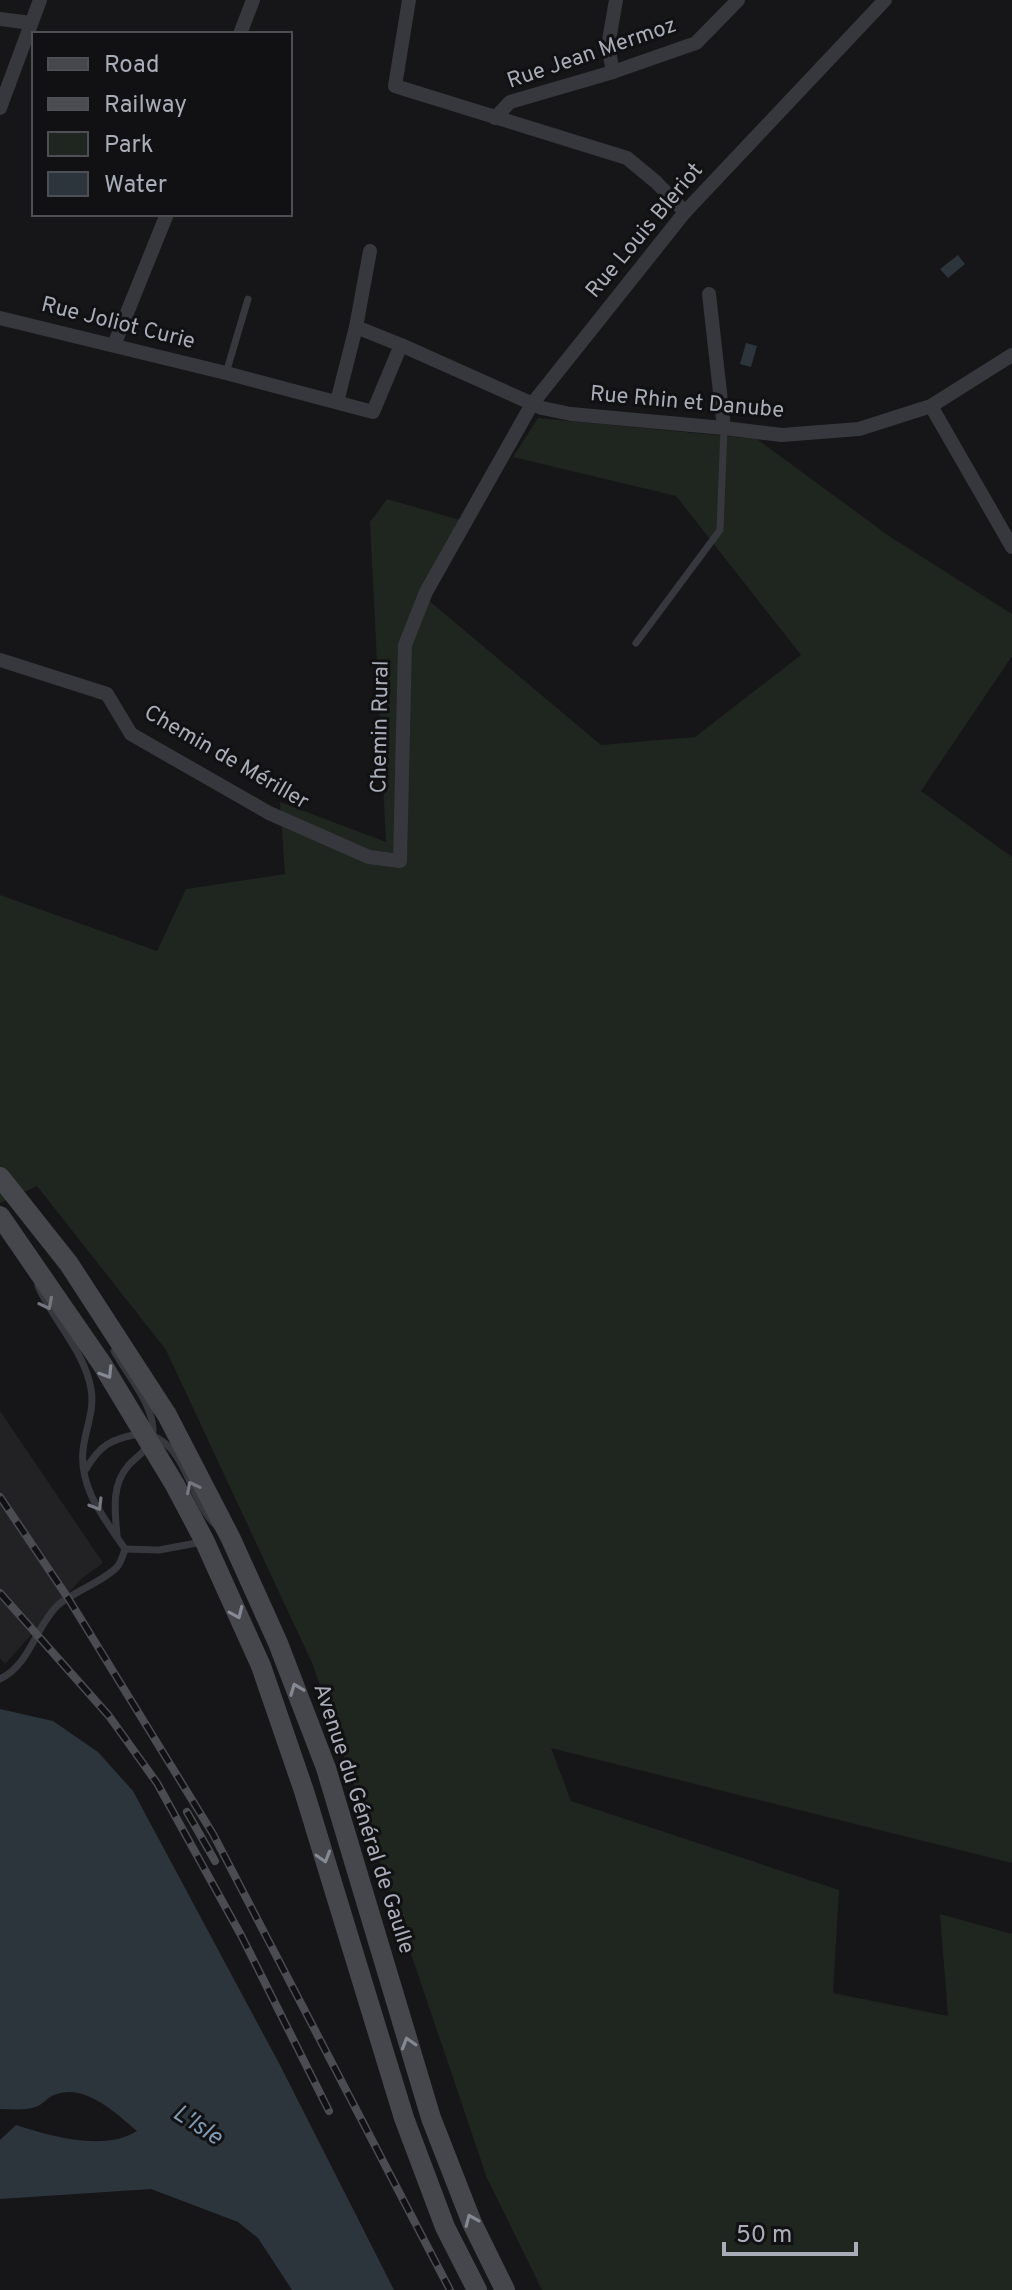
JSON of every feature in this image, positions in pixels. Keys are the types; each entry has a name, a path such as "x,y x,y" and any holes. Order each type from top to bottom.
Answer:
{"main road":[{"name":"Avenue du Général de Gaulle","path":"0,1177 69,1264 167,1415 231,1539 278,1643 326,1768 431,2118 472,2223 505,2290"},
{"path":"0,1216 149,1438 205,1542 261,1666 404,2118 445,2227 477,2290"}],"street":[{"path":"0,108 40,0"},
{"path":"241,32 253,0"},
{"path":"409,0 395,86 627,158 685,212"},
{"path":"613,72 608,46 616,0"},
{"name":"Rue Jean Mermoz","path":"495,118 510,102 613,72 696,43 738,0"},
{"name":"Rue Louis Bleriot","path":"470,514 532,404 685,212 885,0"},
{"path":"0,19 31,23"},
{"path":"114,345 166,216"},
{"path":"337,402 356,327 370,251"},
{"path":"709,294 724,428"},
{"name":"Rue Joliot Curie","path":"0,318 373,412 401,345"},
{"path":"356,327 532,404"},
{"name":"Rue Rhin et Danube","path":"532,404 571,414 782,435 859,429 931,406 1012,355"},
{"path":"931,406 1012,547"},
{"name":"Chemin Rural","path":"400,861 405,645 426,592 470,514"},
{"name":"Chemin de Mériller","path":"0,660 107,694 131,734 158,750 269,813 369,857 400,861"}],"lane":[{"path":"226,373 248,299"},
{"path":"636,643 720,530 724,428"},
{"path":"13,1233 47,1307 84,1366 92,1391 91,1419 83,1451 86,1486 125,1549"},
{"path":"69,1264 79,1294 148,1409 154,1425 149,1438 126,1467 119,1482 114,1503 117,1537"},
{"path":"84,1471 96,1452 111,1441 149,1438 165,1441 181,1464 209,1519 231,1539"},
{"path":"125,1549 159,1550 205,1542"},
{"path":"0,1679 12,1673 23,1660 44,1621 59,1605 119,1566 125,1549"}],"shaded area":[{"path":"0,1411 103,1563 81,1579 5,1664 0,1658"}],"green space":[{"path":"538,418 757,439 889,536 1012,614 1012,656 921,791 1012,857 1012,1863 551,1748 571,1801 839,1890 833,1993 948,2016 940,1914 1012,1934 1012,2290 542,2290 487,2178 313,1665 166,1350 37,1186 0,1203 0,895 157,951 186,889 285,874 280,802 386,842 370,522 387,499 460,520 421,594 601,745 695,737 801,655 676,496 513,457"}],"water":[{"path":"958,255 965,264 948,278 940,269"},
{"path":"746,343 757,346 751,367 740,364"},
{"name":"L'Isle","path":"0,1709 53,1721 98,1752 133,1791 281,2067 394,2290 292,2290 258,2238 238,2222 151,2189 0,2199 0,2140 16,2125 45,2134 93,2141 124,2137 137,2131 99,2101 77,2093 54,2095 29,2109 0,2109"}],"railway":[{"path":"0,1497 68,1598 213,1834 450,2290"},
{"path":"0,1593 109,1716 157,1783 242,1937 329,2111"},
{"path":"187,1812 215,1861"}]}
